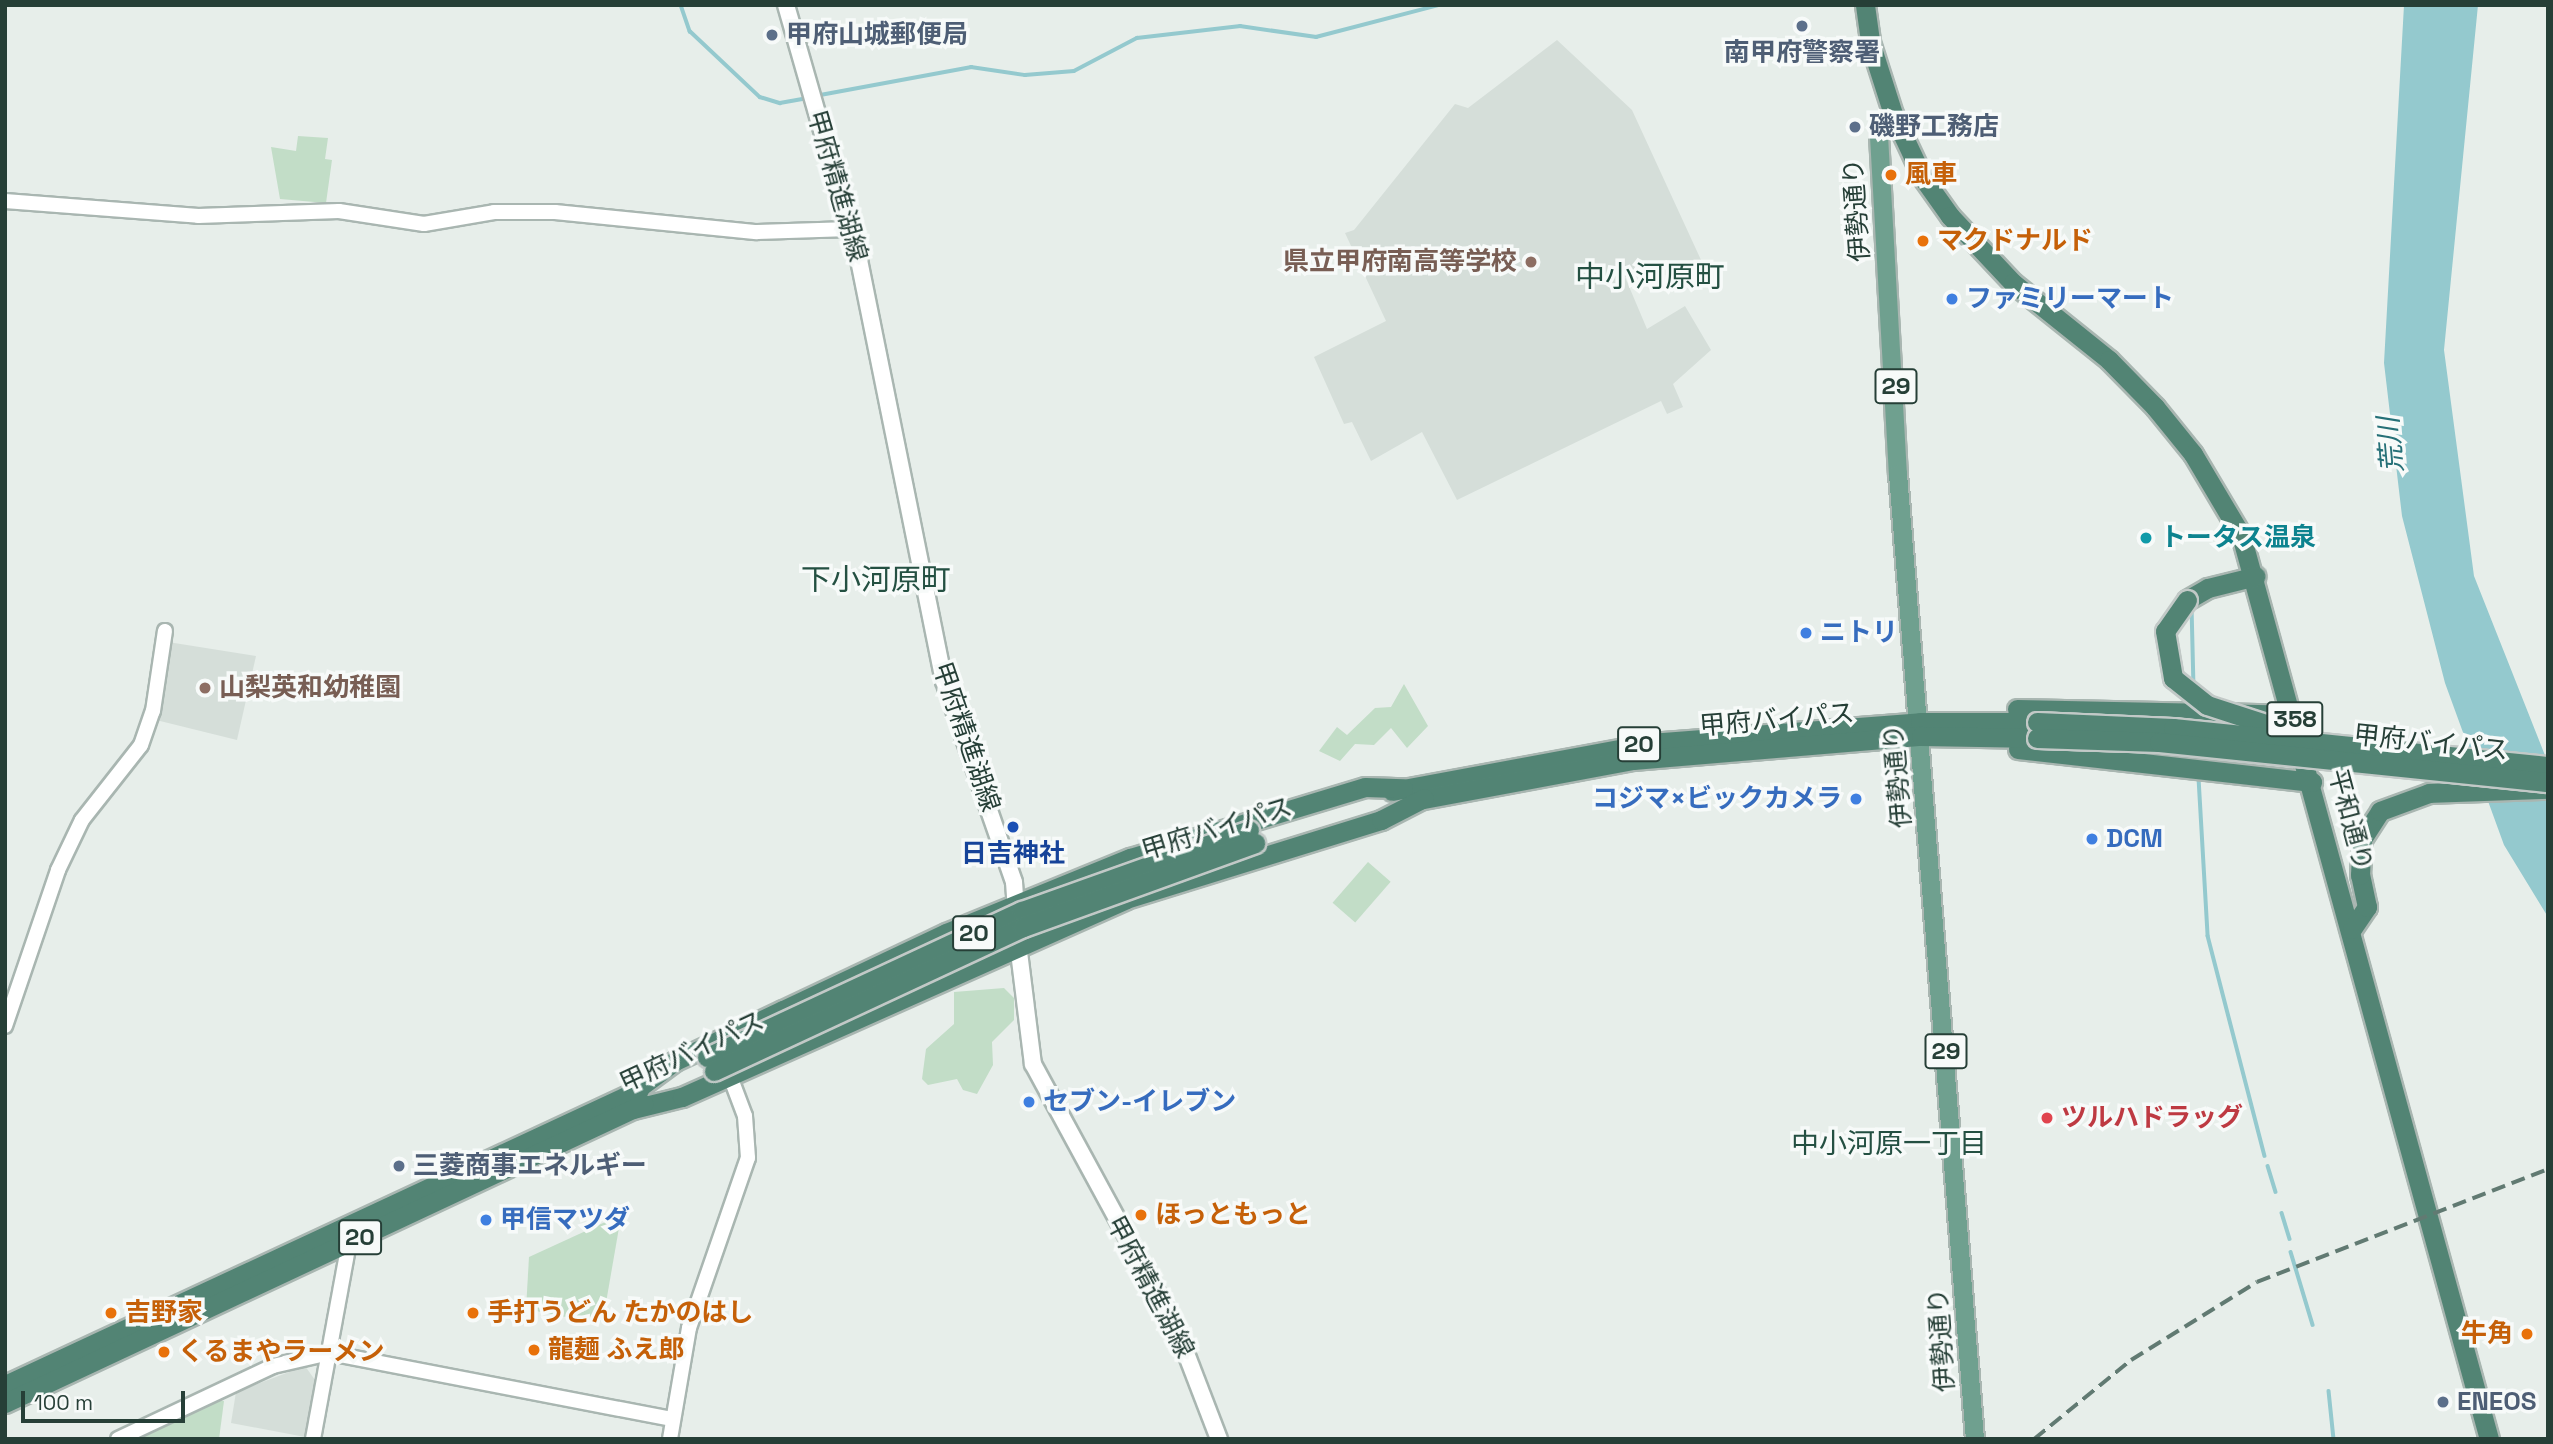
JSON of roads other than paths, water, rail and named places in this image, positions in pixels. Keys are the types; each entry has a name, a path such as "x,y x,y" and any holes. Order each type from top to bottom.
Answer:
{"highway":[{"name":"平和通り","path":"1865,5 1870,42 1893,114 1923,178 1970,240 2135,385 2193,454 2241,536 2256,576 2488,1439"},
{"path":"2256,576 2208,588 2187,600 2165,631 2165,652 2173,678 2194,698 2260,724 2416,745 2428,754"},
{"path":"1924,727 1947,710 2294,715"},
{"name":"甲府バイパス","path":"5,1385 353,1223 631,1101 717,1068 1022,911 1403,788 1650,743 1924,727 2037,730 2173,728 2548,766"},
{"name":"甲府バイパス","path":"1252,837 1424,798 1633,760 1924,727 2002,737 2037,730 2548,782"},
{"path":"2002,737 2015,749 2312,782"},
{"path":"631,1101 675,1061 1015,904 1130,858 1290,806 1365,787 1403,788"},
{"path":"2352,929 2367,907 2358,856 2368,825 2380,811 2401,800 2429,793 2548,789"},
{"path":"631,1101 682,1097 717,1068 1126,899 1381,820 1424,798"},
{"name":"甲府バイパス","path":"5,1402 349,1243 631,1101"}],"main road":[{"name":"甲府精進湖線","path":"786,5 850,229 944,681 1000,838 1015,904 1033,1065 1176,1328 1219,1439"},
{"name":"伊勢通り","path":"1893,114 1879,126 1879,136 1902,536 1924,727 1975,1439"}],"street":[{"path":"5,201 198,216 339,211 424,224 494,212 555,212 757,232 850,229"},
{"path":"5,1026 77,832 141,745 152,711 165,631"},
{"path":"670,1439 689,1328 748,1158 746,1116 717,1068"},
{"path":"313,1439 353,1223"},
{"path":"118,1439 273,1366 329,1353 673,1419"}],"water":[{"path":"2404,5 2478,5 2444,350 2474,576 2548,763 2548,917 2504,845 2445,683 2402,516 2384,363"}],"waterway":[{"path":"681,5 690,31 760,97 780,103 808,98"},
{"path":"815,96 971,67 1025,75 1074,71 1137,38 1240,26 1316,37 1439,5"},
{"path":"2192,606 2194,686"},
{"path":"2199,778 2208,936 2265,1156"},
{"path":"2268,1166 2276,1192"},
{"path":"2282,1213 2290,1239"},
{"path":"2291,1252 2313,1325"},
{"path":"2329,1391 2334,1439"}],"railway":[{"path":"2034,1439 2131,1360 2257,1282 2548,1169"}],"place":[{"name":"南甲府警察署","path":"1802,26"},
{"name":"甲府山城郵便局","path":"772,35"},
{"name":"磯野工務店","path":"1855,127"},
{"name":"風車","path":"1891,175"},
{"name":"マクドナルド","path":"1923,241"},
{"name":"県立甲府南高等学校","path":"1531,262"},
{"name":"ファミリーマート","path":"1952,299"},
{"name":"トータス温泉","path":"2146,538"},
{"name":"ニトリ","path":"1806,633"},
{"name":"山梨英和幼稚園","path":"205,688"},
{"name":"コジマ×ビックカメラ","path":"1856,799"},
{"name":"日吉神社","path":"1013,827"},
{"name":"DCM","path":"2092,839"},
{"name":"セブン-イレブン","path":"1029,1102"},
{"name":"ツルハドラッグ","path":"2047,1118"},
{"name":"三菱商事エネルギー","path":"399,1166"},
{"name":"ほっともっと","path":"1141,1215"},
{"name":"甲信マツダ","path":"486,1220"},
{"name":"吉野家","path":"111,1313"},
{"name":"手打うどん たかのはし","path":"473,1313"},
{"name":"牛角","path":"2527,1334"},
{"name":"龍麺 ふえ郎","path":"534,1350"},
{"name":"くるまやラーメン","path":"164,1352"},
{"name":"ENEOS","path":"2443,1402"}],"district":[{"name":"中小河原町","path":"1650,277"},
{"name":"下小河原町","path":"876,580"},
{"name":"中小河原一丁目","path":"1889,1143"}],"water label":[{"name":"荒川","path":"2390,445"}]}
